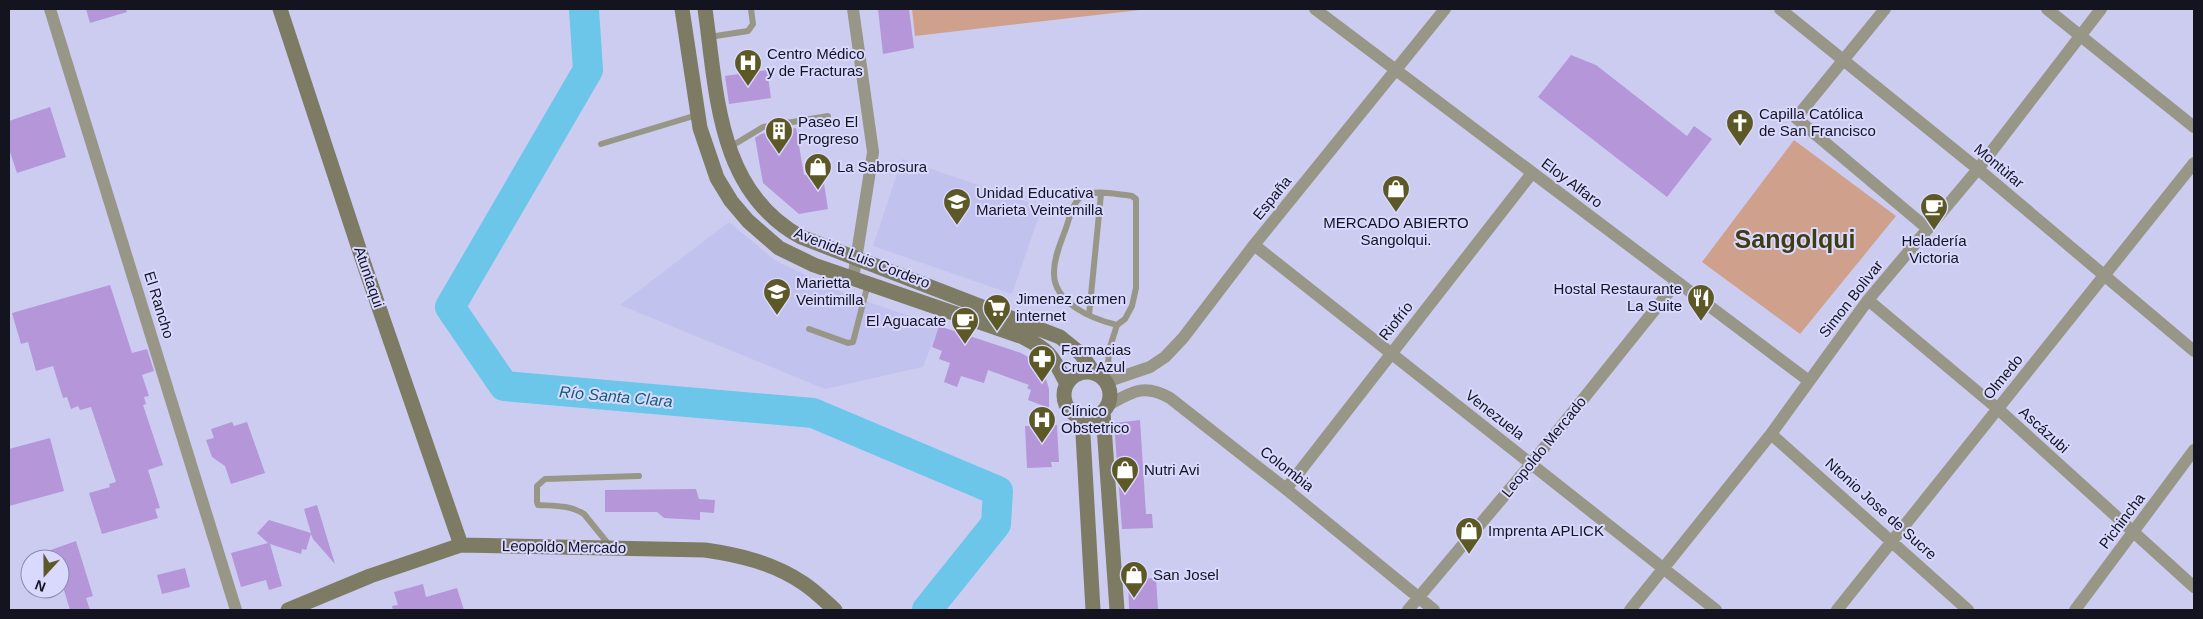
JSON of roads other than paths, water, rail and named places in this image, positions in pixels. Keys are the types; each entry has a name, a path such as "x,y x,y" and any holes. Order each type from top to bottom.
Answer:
{"main road":[{"name":"Atuntaqui","path":"280,9 366,270 461,545"},
{"name":"Avenida Luis Cordero","path":"682,9 700,128 718,178 732,201 748,221 779,248 814,265 1023,337 1048,351 1054,357 1067,384"},
{"name":"Avenida Luis Cordero","path":"704,9 719,114 730,156 749,192 777,221 801,237 858,257 1060,337 1081,354 1094,373"},
{"path":"1105,408 1089,418 1075,415 1066,404 1064,391 1067,384 1075,375 1087,372 1094,373 1110,381 1110,393 1105,408 1117,610"},
{"path":"1082,418 1094,610"},
{"name":"Leopoldo Mercado","path":"297,608 370,576 461,545 705,550 732,554 781,570 804,583 835,610"}],"street":[{"name":"El Rancho","path":"50,9 236,610"},
{"path":"853,9 873,152 858,257 853,279"},
{"name":"Eloy Alfaro","path":"1315,9 1395,71 1810,381"},
{"name":"España","path":"1110,381 1150,367 1165,357 1183,338 1254,245 1445,9"},
{"name":"Montùfar","path":"1780,9 1978,169 2194,351"},
{"path":"1885,9 1796,118 1928,229"},
{"path":"2047,9 2194,127"},
{"name":"Simon Bolìvar","path":"1630,610 1771,434 1868,300 1978,169 2101,9"},
{"name":"Olmedo","path":"1837,610 2194,163"},
{"name":"Riofrío","path":"1286,488 1532,173"},
{"name":"Venezuela","path":"1254,245 1716,610"},
{"name":"Leopoldo Mercado","path":"1408,610 1531,464 1677,282"},
{"name":"Ascázubi","path":"1868,300 1998,409 2194,587"},
{"name":"Colombia","path":"1105,408 1137,390 1148,389 1158,391 1170,398 1286,488 1434,610"},
{"name":"Ntonio Jose de Sucre","path":"1771,434 1968,610"},
{"name":"Pichincha","path":"2075,610 2194,450"}],"lane":[{"path":"709,37 748,32 753,24 751,9"},
{"path":"601,144 698,115"},
{"path":"728,148 763,127 828,116"},
{"path":"1089,193 1101,194 1132,196 1136,199 1136,288 1132,306 1125,320 1116,325 1096,320 1066,301 1056,287 1054,272 1056,254 1076,201 1089,193"},
{"path":"1089,315 1101,194"},
{"path":"809,329 848,343 853,342 868,284"},
{"path":"1110,381 1108,357 1116,325"},
{"path":"612,548 584,514 579,511 571,507 538,505 536,502 537,486 545,479 639,476"}],"waterway":[{"name":"Río Santa Clara","path":"584,9 588,70 450,307 504,386 813,413 998,491 996,524 927,610"}],"place":[{"name":"Centro Médico y de Fracturas","path":"748,87"},
{"name":"Capilla Católica de San Francisco","path":"1740,147"},
{"name":"Paseo El Progreso","path":"779,155"},
{"name":"La Sabrosura","path":"818,191"},
{"name":"MERCADO ABIERTO Sangolqui.","path":"1396,213"},
{"name":"Unidad Educativa Marieta Veintemilla","path":"957,226"},
{"name":"Heladería Victoria","path":"1934,231"},
{"name":"Marietta Veintimilla","path":"777,316"},
{"name":"Hostal Restaurante La Suite","path":"1701,322"},
{"name":"Jimenez carmen internet","path":"997,332"},
{"name":"El Aguacate","path":"965,345"},
{"name":"Farmacias Cruz Azul","path":"1042,383"},
{"name":"Clínico Obstetrico","path":"1042,444"},
{"name":"Nutri Avi","path":"1125,494"},
{"name":"Imprenta APLICK","path":"1469,555"},
{"name":"San Josel","path":"1134,599"}],"district":[{"name":"Sangolqui","path":"1795,239"}]}
